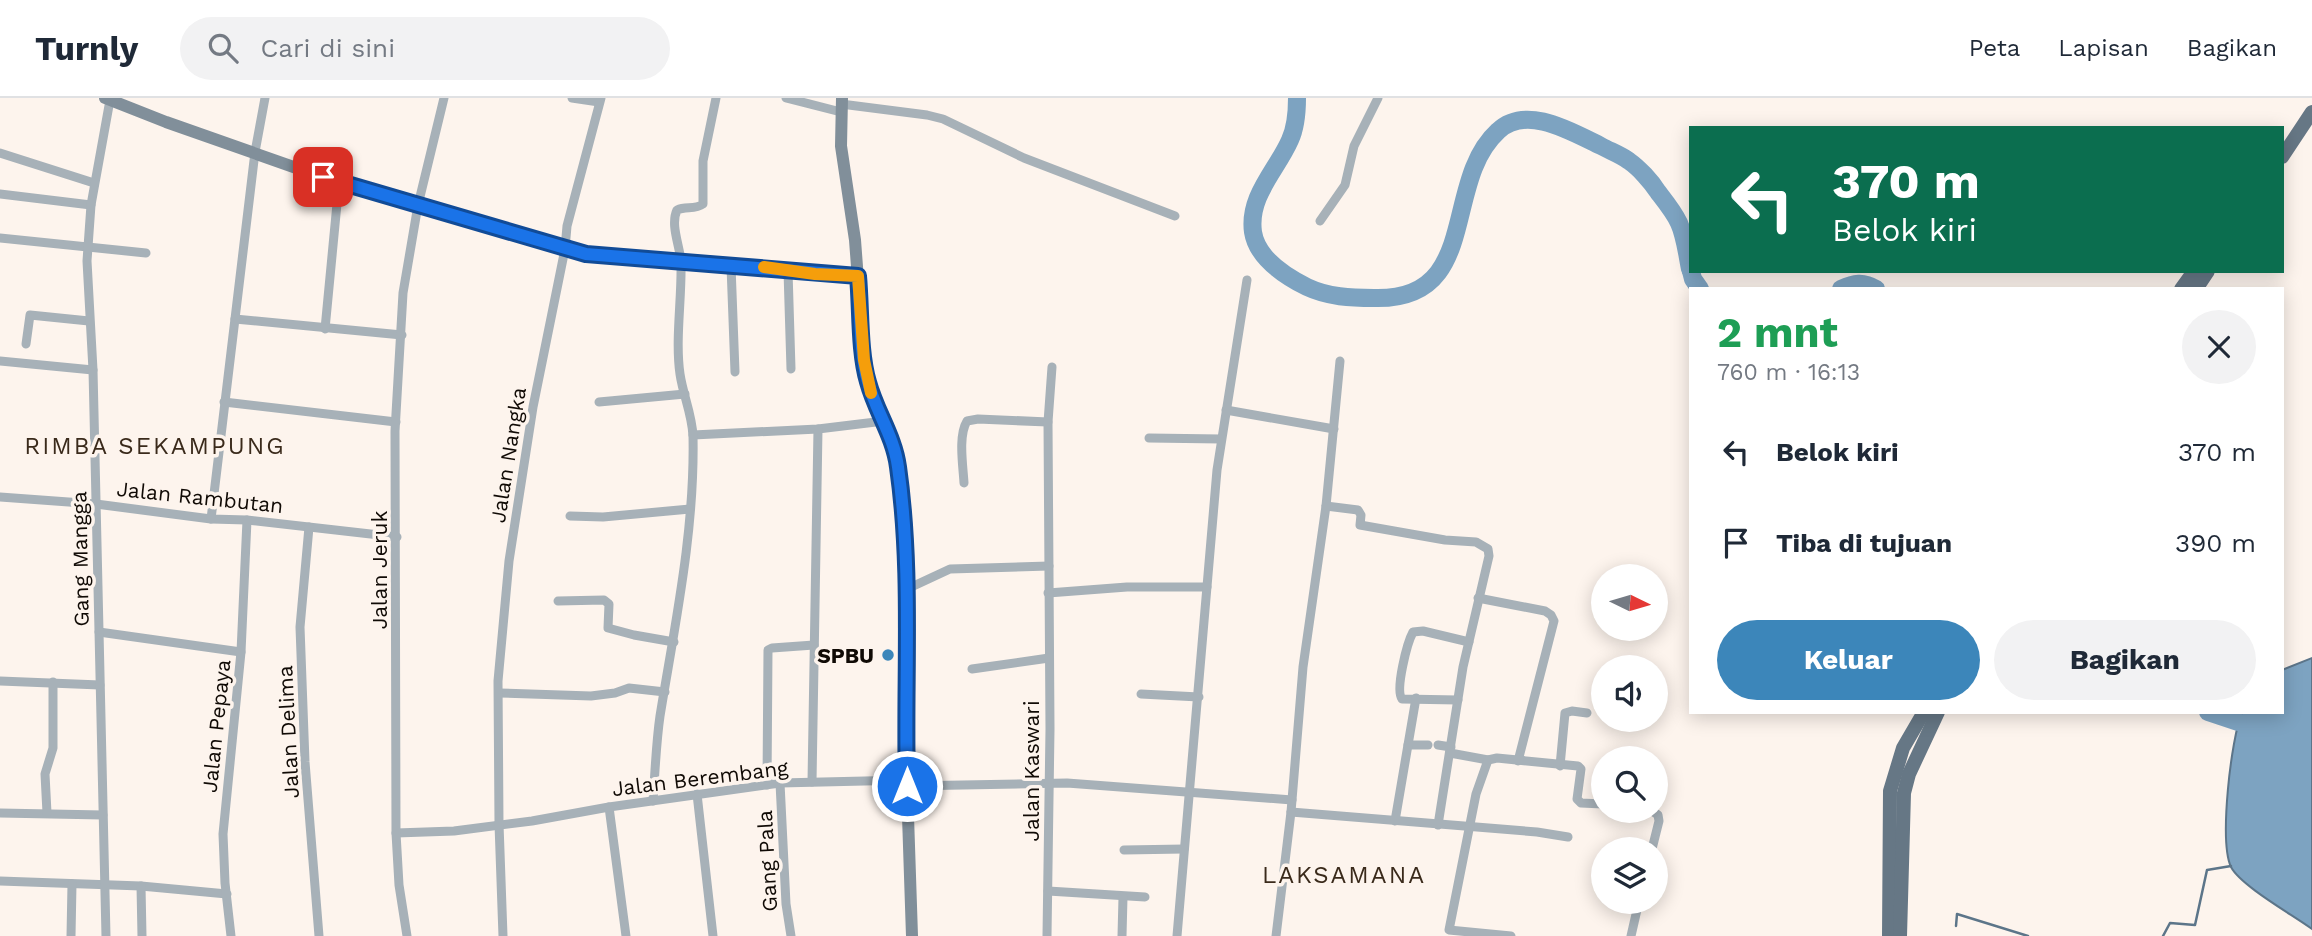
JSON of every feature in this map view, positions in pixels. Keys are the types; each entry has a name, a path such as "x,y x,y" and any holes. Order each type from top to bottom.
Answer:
{"main road":[{"path":"2284,154 2312,112"},
{"path":"1889,936 1890,791 1903,748 1923,714"},
{"path":"1900,936 1904,793 1909,774 1937,714"}],"street":[{"path":"211,519 255,152 265,98"},
{"name":"Jalan Jeruk","path":"407,936 399,885 396,834 396,422 403,293 418,205 444,98"},
{"path":"572,98 600,100"},
{"path":"653,801 660,719 674,642 690,509 693,435 689,405 679,371 681,261 675,214 680,209 698,208 703,204 703,161 716,98"},
{"path":"786,98 943,119 1024,158 1175,216"},
{"path":"1320,221 1345,186 1354,146 1378,98"},
{"path":"107,99 339,183 525,235 565,249 609,256 858,276"},
{"name":"Gang Mangga","path":"106,936 88,248 91,205 107,99"},
{"name":"Jalan Nangka","path":"503,936 499,824 499,693 509,561 533,407 565,249 567,226 600,100"},
{"path":"841,104 841,146 858,276 865,373 893,441 898,467 907,589 907,783 912,936"},
{"path":"0,153 94,183"},
{"path":"325,329 339,183"},
{"path":"0,194 91,205"},
{"path":"0,238 146,253"},
{"path":"731,266 735,372"},
{"path":"788,271 791,369"},
{"path":"1177,936 1221,439 1247,280"},
{"path":"26,344 30,315 89,321"},
{"path":"235,320 402,335"},
{"path":"0,361 93,370"},
{"path":"1276,936 1291,812 1303,667 1326,506 1340,362"},
{"name":"Jalan Kaswari","path":"1047,936 1048,422 1052,368"},
{"path":"599,402 685,394"},
{"path":"224,402 396,422"},
{"path":"1226,410 1334,429"},
{"path":"964,483 963,441 967,421 978,419 1048,422"},
{"path":"693,435 818,429 884,421"},
{"path":"812,782 818,429"},
{"path":"1149,438 1221,439"},
{"name":"Jalan Rambutan","path":"0,497 96,504 211,519 247,520 397,537"},
{"path":"1326,506 1358,510 1361,515 1360,525 1370,528 1476,542 1486,546 1489,556 1458,700 1438,825"},
{"path":"570,516 603,517 690,509"},
{"name":"Jalan Pepaya","path":"231,936 223,827 241,652 247,520"},
{"name":"Jalan Delima","path":"309,527 300,628 305,762 319,936"},
{"path":"907,589 950,569 1049,566"},
{"path":"1048,593 1128,587 1207,587"},
{"path":"1478,598 1545,611 1554,621 1518,761"},
{"path":"558,601 604,600 609,604 608,628 674,642"},
{"path":"1458,700 1402,699 1399,694 1411,634 1423,631 1469,642"},
{"path":"99,632 241,652"},
{"path":"767,785 768,650 814,645"},
{"path":"972,668 1049,657"},
{"path":"0,681 100,685"},
{"path":"47,813 45,774 53,748 53,682"},
{"path":"499,693 591,696 629,688 665,692"},
{"path":"1141,694 1199,697"},
{"path":"1395,821 1416,698"},
{"path":"1560,766 1565,713 1587,713"},
{"path":"1408,745 1433,745 1488,760 1578,766 1581,769 1576,794 1581,803 1591,803"},
{"path":"1488,760 1476,794 1449,930 1511,936"},
{"name":"Jalan Berembang","path":"396,834 454,831 532,821 780,783 1049,783 1292,800"},
{"name":"Gang Pala","path":"780,783 786,904 791,936"},
{"path":"697,794 713,936"},
{"path":"610,807 626,936"},
{"path":"1291,812 1569,837"},
{"path":"0,813 103,815"},
{"path":"1124,850 1184,849"},
{"path":"0,881 141,886 227,894"},
{"path":"71,936 72,884"},
{"path":"141,886 142,936"},
{"path":"1048,891 1145,897"},
{"path":"1122,897 1122,936"},
{"path":"1631,936 1636,914"}],"water":[{"path":"2312,658 2312,929 2237,875 2231,867 2226,836 2231,766 2241,714 2284,714 2284,669"}],"waterway":[{"path":"1297,98 1292,135 1259,195 1253,232 1266,258 1281,272 1307,287 1331,295 1374,298 1408,294 1431,280 1446,260 1470,179 1481,153 1498,131 1509,123 1522,120 1535,120 1563,128 1619,155 1637,167 1677,219 1689,264"},
{"path":"1692,273 1699,287"},
{"path":"1846,287 1858,284 1872,287"},
{"path":"2214,714 2238,722"},
{"path":"2163,936 2170,923 2195,925 2207,870 2231,866"},
{"path":"1956,926 1957,914 2028,936"}],"slow traffic":[{"path":"764,267 815,274 858,276 865,373 871,393"}],"place":[{"name":"SPBU","path":"888,655"}],"district":[{"name":"RIMBA SEKAMPUNG","path":"155,446"},
{"name":"LAKSAMANA","path":"1344,875"}],"route":[{"path":"323,177 586,254 858,276 865,373 893,441 898,467 907,589 907,786"}]}
